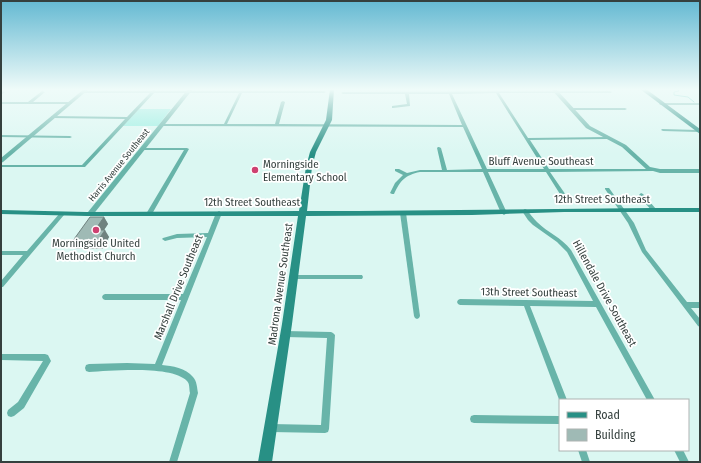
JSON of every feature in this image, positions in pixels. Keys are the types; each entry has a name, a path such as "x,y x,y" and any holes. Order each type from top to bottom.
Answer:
{"main road":[{"name":"Madrona Avenue Southeast","path":"265,462 286,334 311,159 327,125 330,111"},
{"path":"670,111 699,132"},
{"name":"12th Street Southeast","path":"623,211 700,211"},
{"name":"12th Street Southeast","path":"1,212 149,214 700,211"}],"street":[{"path":"1,161 61,111"},
{"path":"1,166 83,166 136,111"},
{"name":"Harris Avenue Southeast","path":"90,214 174,111"},
{"path":"225,125 232,111"},
{"path":"277,125 281,111"},
{"path":"458,111 504,213"},
{"path":"508,111 567,201"},
{"path":"573,111 588,126 627,149 642,164 653,170"},
{"path":"54,117 129,118"},
{"path":"162,125 465,126"},
{"path":"663,130 699,132"},
{"path":"1,136 70,137"},
{"path":"526,139 607,138"},
{"path":"439,148 445,171"},
{"path":"143,149 187,149 149,214"},
{"path":"392,193 395,184 406,174 397,170"},
{"name":"Bluff Avenue Southeast","path":"406,174 420,171 700,171"},
{"path":"607,189 631,223 644,251 700,324"},
{"path":"641,195 654,210"},
{"name":"Hillendale Drive Southeast","path":"526,212 537,226 565,245 650,399"},
{"name":"Marshall Drive Southeast","path":"157,368 219,213"},
{"path":"403,213 417,316"},
{"path":"1,285 62,214"},
{"path":"165,239 177,236 210,235"},
{"path":"1,253 28,253"},
{"path":"294,277 360,277"},
{"path":"105,297 186,296"},
{"name":"13th Street Southeast","path":"460,302 598,304"},
{"path":"526,303 563,399"},
{"path":"685,304 700,305"},
{"path":"270,428 325,429 331,335 286,334"},
{"path":"1,357 45,357 46,359 46,366 22,402 10,413"},
{"path":"89,368 168,369 184,374 192,382 192,398 173,462"},
{"path":"474,419 559,420"},
{"path":"582,451 586,462"},
{"path":"679,451 685,462"}],"green space":[{"path":"137,111 170,111 158,126 123,126"}],"building":[{"path":"90,217 104,217 95,230 105,230 97,242 72,242"}],"place":[{"name":"Morningside Elementary School","path":"255,170"},
{"name":"Morningside United Methodist Church","path":"96,230"}]}
